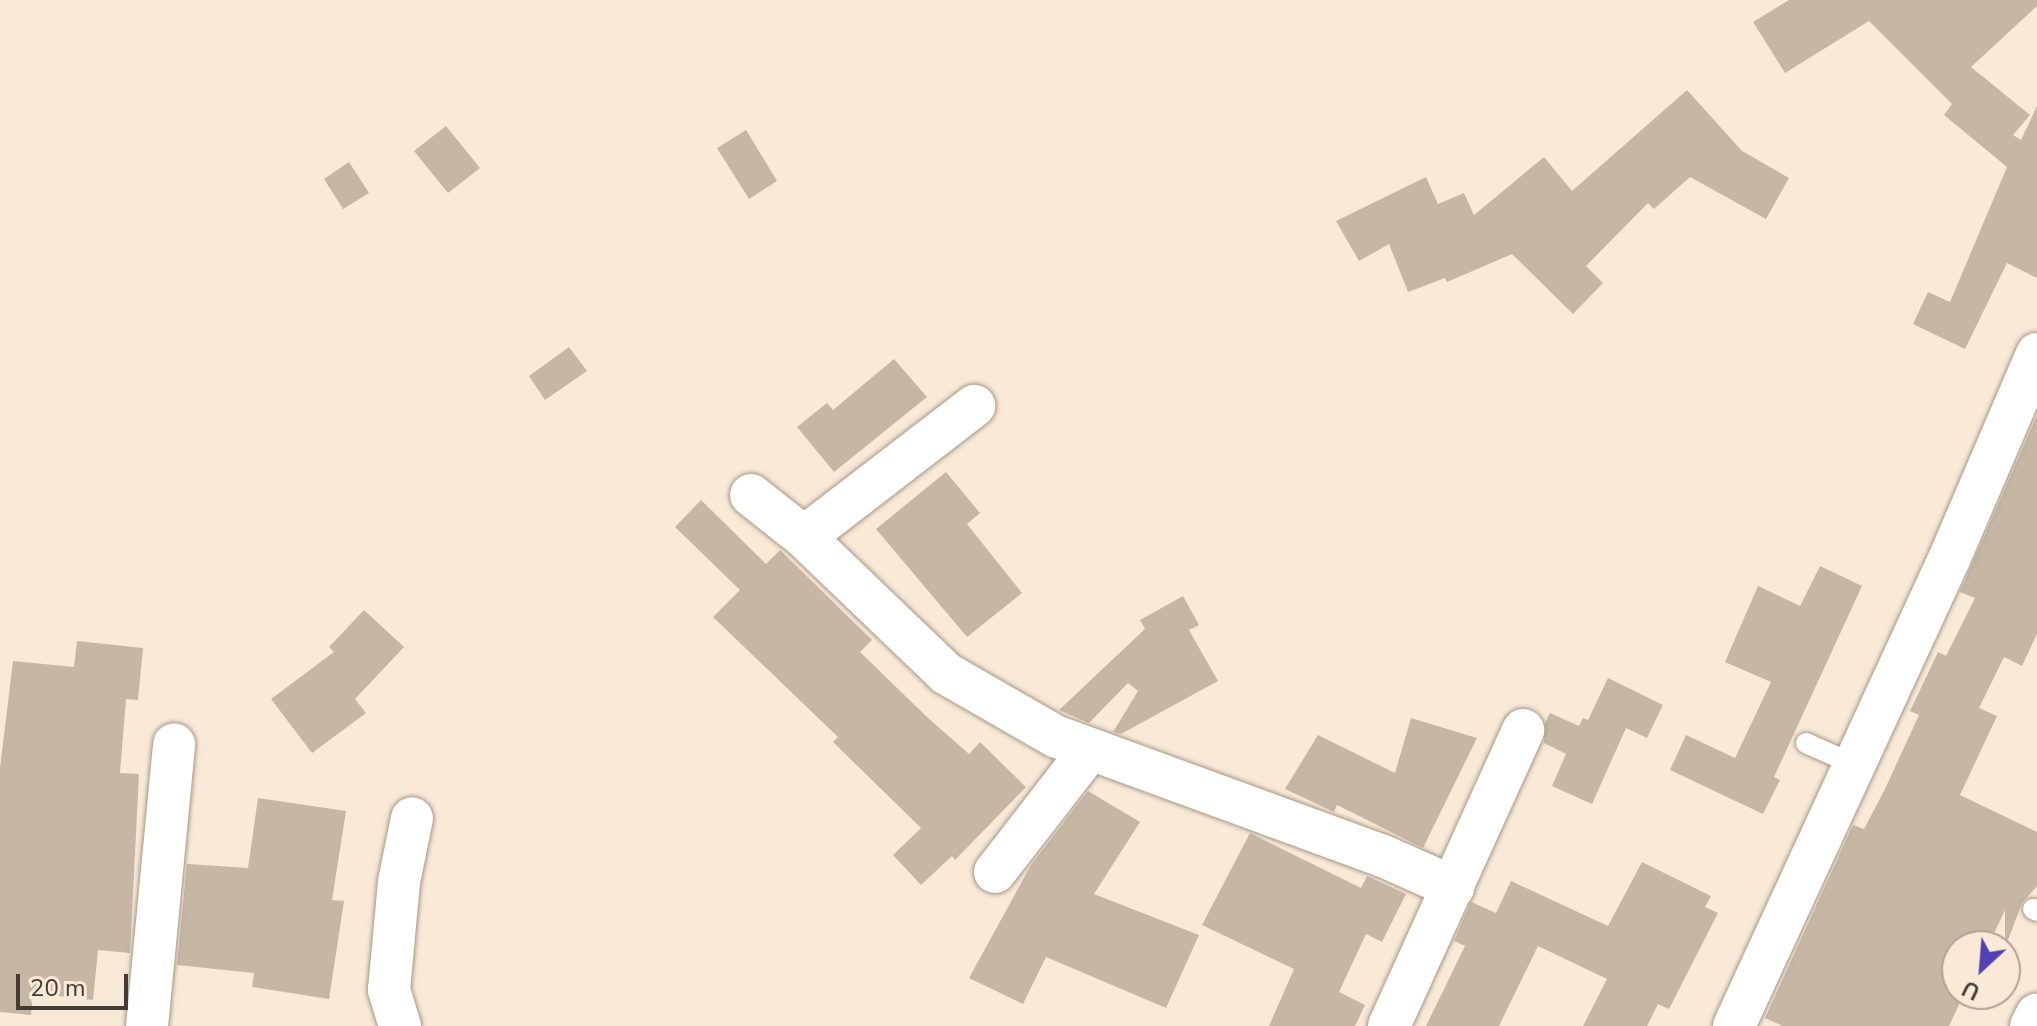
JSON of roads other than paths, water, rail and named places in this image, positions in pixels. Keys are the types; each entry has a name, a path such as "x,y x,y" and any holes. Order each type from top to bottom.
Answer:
{"street":[{"path":"1734,1026 2037,354"},
{"path":"804,537 974,406"},
{"path":"751,495 804,537 947,674 1088,752 1219,794 1453,887"},
{"path":"1389,1026 1523,730"},
{"path":"147,1026 174,744"},
{"path":"995,872 1088,752"},
{"path":"400,1026 389,990 399,882 412,818"},
{"path":"2031,1026 2037,1014"}],"lane":[{"path":"1806,743 1853,764"}]}
